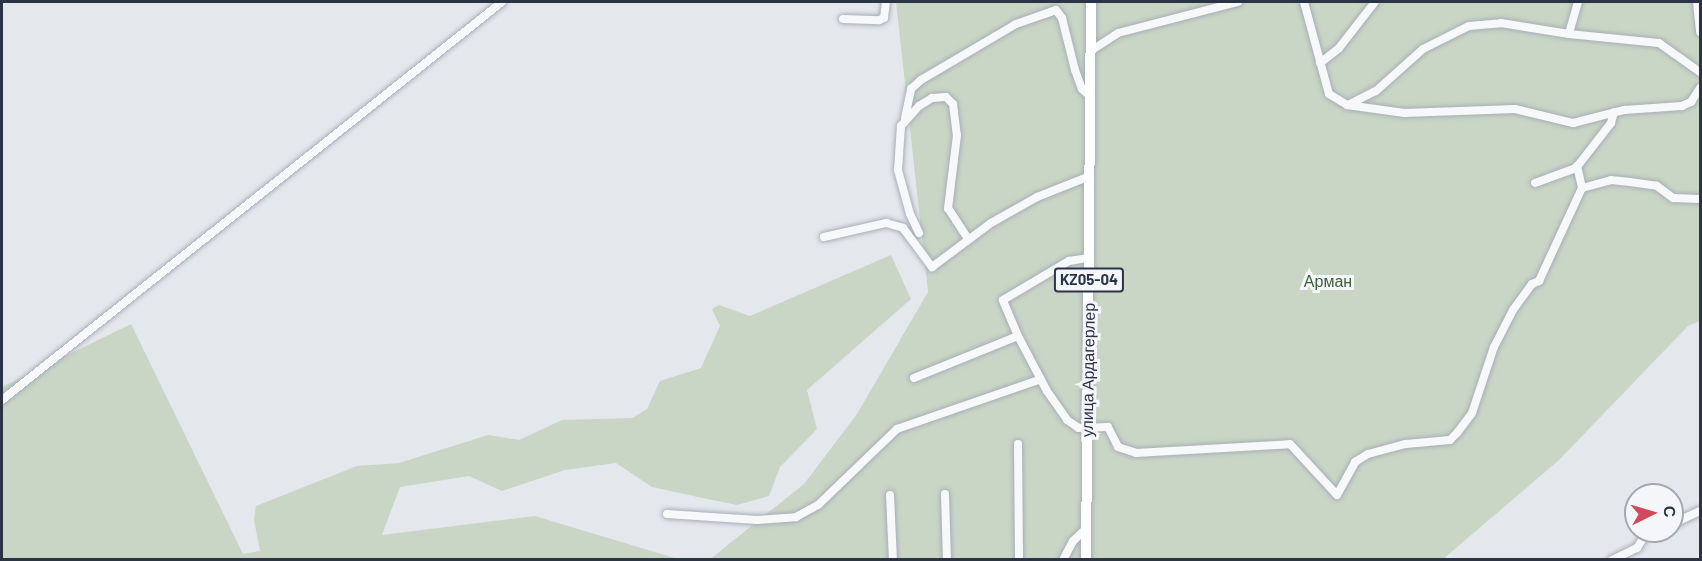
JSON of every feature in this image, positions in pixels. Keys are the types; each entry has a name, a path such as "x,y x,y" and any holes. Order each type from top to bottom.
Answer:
{"main road":[{"name":"улица Ардагерлер","path":"1086,560 1091,2"}],"street":[{"path":"2,400 502,2"},
{"path":"843,19 879,20 884,18 886,2"},
{"path":"1092,50 1118,33 1238,2"},
{"path":"1304,2 1329,94 1347,105 1404,113 1515,109 1573,123 1614,112 1682,106 1691,102 1701,88"},
{"path":"1320,63 1339,48 1375,2"},
{"path":"1569,34 1578,2"},
{"path":"1697,2 1701,32"},
{"path":"919,233 910,214 898,170 901,126 911,89 921,80 1016,24 1056,10 1062,18 1082,89 1091,97"},
{"path":"1347,105 1376,91 1423,49 1469,26 1502,23 1569,34 1659,43 1701,72"},
{"path":"905,118 933,98 946,97 953,104 957,135 948,208 968,239"},
{"path":"1535,183 1578,166 1611,123 1614,112"},
{"path":"1089,258 1069,261 1003,300 1018,336 1067,420 1087,430 1108,427 1118,447 1136,453 1290,444 1337,495 1355,462 1368,454 1406,444 1450,440 1472,413 1494,346 1513,310 1532,284 1539,281 1582,188 1578,166"},
{"path":"824,237 886,223 903,228 933,267 968,239 1037,197 1090,176"},
{"path":"1582,188 1611,180 1657,186 1673,198 1701,199"},
{"path":"914,378 1018,336"},
{"path":"667,514 757,520 796,517 819,504 897,429 1041,379"},
{"path":"1018,444 1019,560"},
{"path":"945,494 947,560"},
{"path":"890,495 893,560"},
{"path":"1684,519 1701,511"},
{"path":"1063,560 1073,541 1086,529"},
{"path":"1618,559 1637,548 1640,543"}],"green space":[{"name":"Арман","path":"896,2 1700,2 1700,321 1688,326 1559,460 1442,560 709,560 804,484 857,414 928,292"},
{"path":"891,255 911,299 807,390 817,429 780,467 769,496 737,505 698,497 652,487 616,463 565,470 502,491 469,476 400,487 382,535 535,516 678,559 2,560 2,387 131,324 243,554 260,551 254,520 256,506 357,466 399,463 488,435 519,440 562,420 632,418 647,409 660,381 701,368 720,326 712,309 719,305 750,316"}]}
